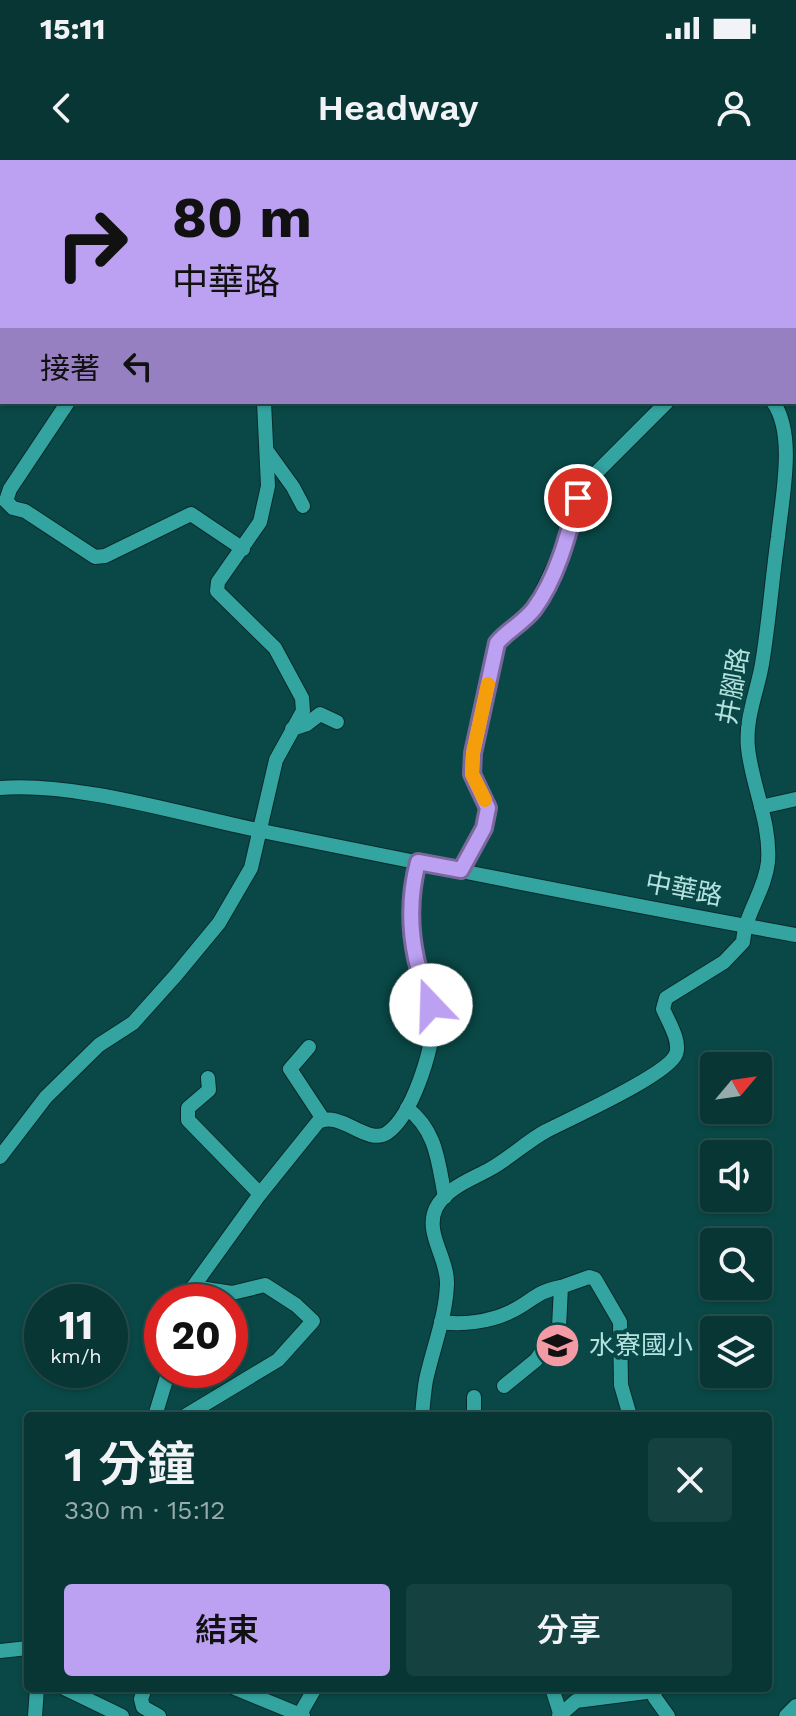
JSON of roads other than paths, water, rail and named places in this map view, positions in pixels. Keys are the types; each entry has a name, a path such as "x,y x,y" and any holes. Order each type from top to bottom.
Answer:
{"street":[{"path":"67,404 10,489 6,501 13,508 25,511 95,557 105,556 191,514 243,549"},
{"path":"0,1157 46,1097 99,1045 133,1023 219,923 251,868 276,760 303,711 302,698 294,680 275,648 217,591 218,582 260,522 268,486 264,404"},
{"path":"461,870 484,828 488,808 472,774 473,753 497,643 534,609 566,541 578,498 589,480 665,404"},
{"name":"井腳路","path":"745,926 766,879 768,856 748,749 748,719 762,665 789,501 789,437 780,409 775,404"},
{"path":"267,450 303,506"},
{"path":"292,729 307,724 320,714 337,722"},
{"name":"中華路","path":"0,788 20,786 89,794 745,926 743,942 734,953 666,998 663,1009 677,1040 678,1052 671,1063 604,1104 543,1132 445,1197"},
{"path":"761,807 796,799"},
{"path":"195,1284 260,1194 318,1122 323,1119 336,1120 380,1136 388,1132 407,1108 423,1070 433,1022 431,1005 417,972 412,943 411,889 418,862"},
{"path":"745,926 796,935"},
{"path":"309,1047 290,1069 323,1119"},
{"path":"208,1078 209,1090 188,1108 188,1120 260,1194"},
{"path":"407,1108 422,1119 428,1129 445,1197 436,1208 433,1221 434,1237 442,1255 447,1283 441,1322 425,1382 422,1412"},
{"path":"441,1322 462,1325 509,1313 543,1290 589,1277 595,1279 620,1322 621,1385 629,1412"},
{"path":"248,1289 265,1285 296,1305 313,1321 278,1360 248,1378"},
{"path":"504,1386 536,1360 559,1327 561,1287"},
{"path":"156,1412 164,1388"},
{"path":"192,1412 232,1388"},
{"path":"474,1397 474,1412"},
{"path":"0,1651 24,1648"},
{"path":"35,1716 37,1692"},
{"path":"72,1692 122,1716"},
{"path":"144,1692 143,1707 159,1716"},
{"path":"244,1692 301,1716 313,1692"},
{"path":"553,1692 560,1714 576,1701 641,1692"},
{"path":"656,1692 655,1698 668,1716"},
{"path":"786,1716 796,1706"}],"place":[{"name":"水寮國小","path":"558,1345"}]}
